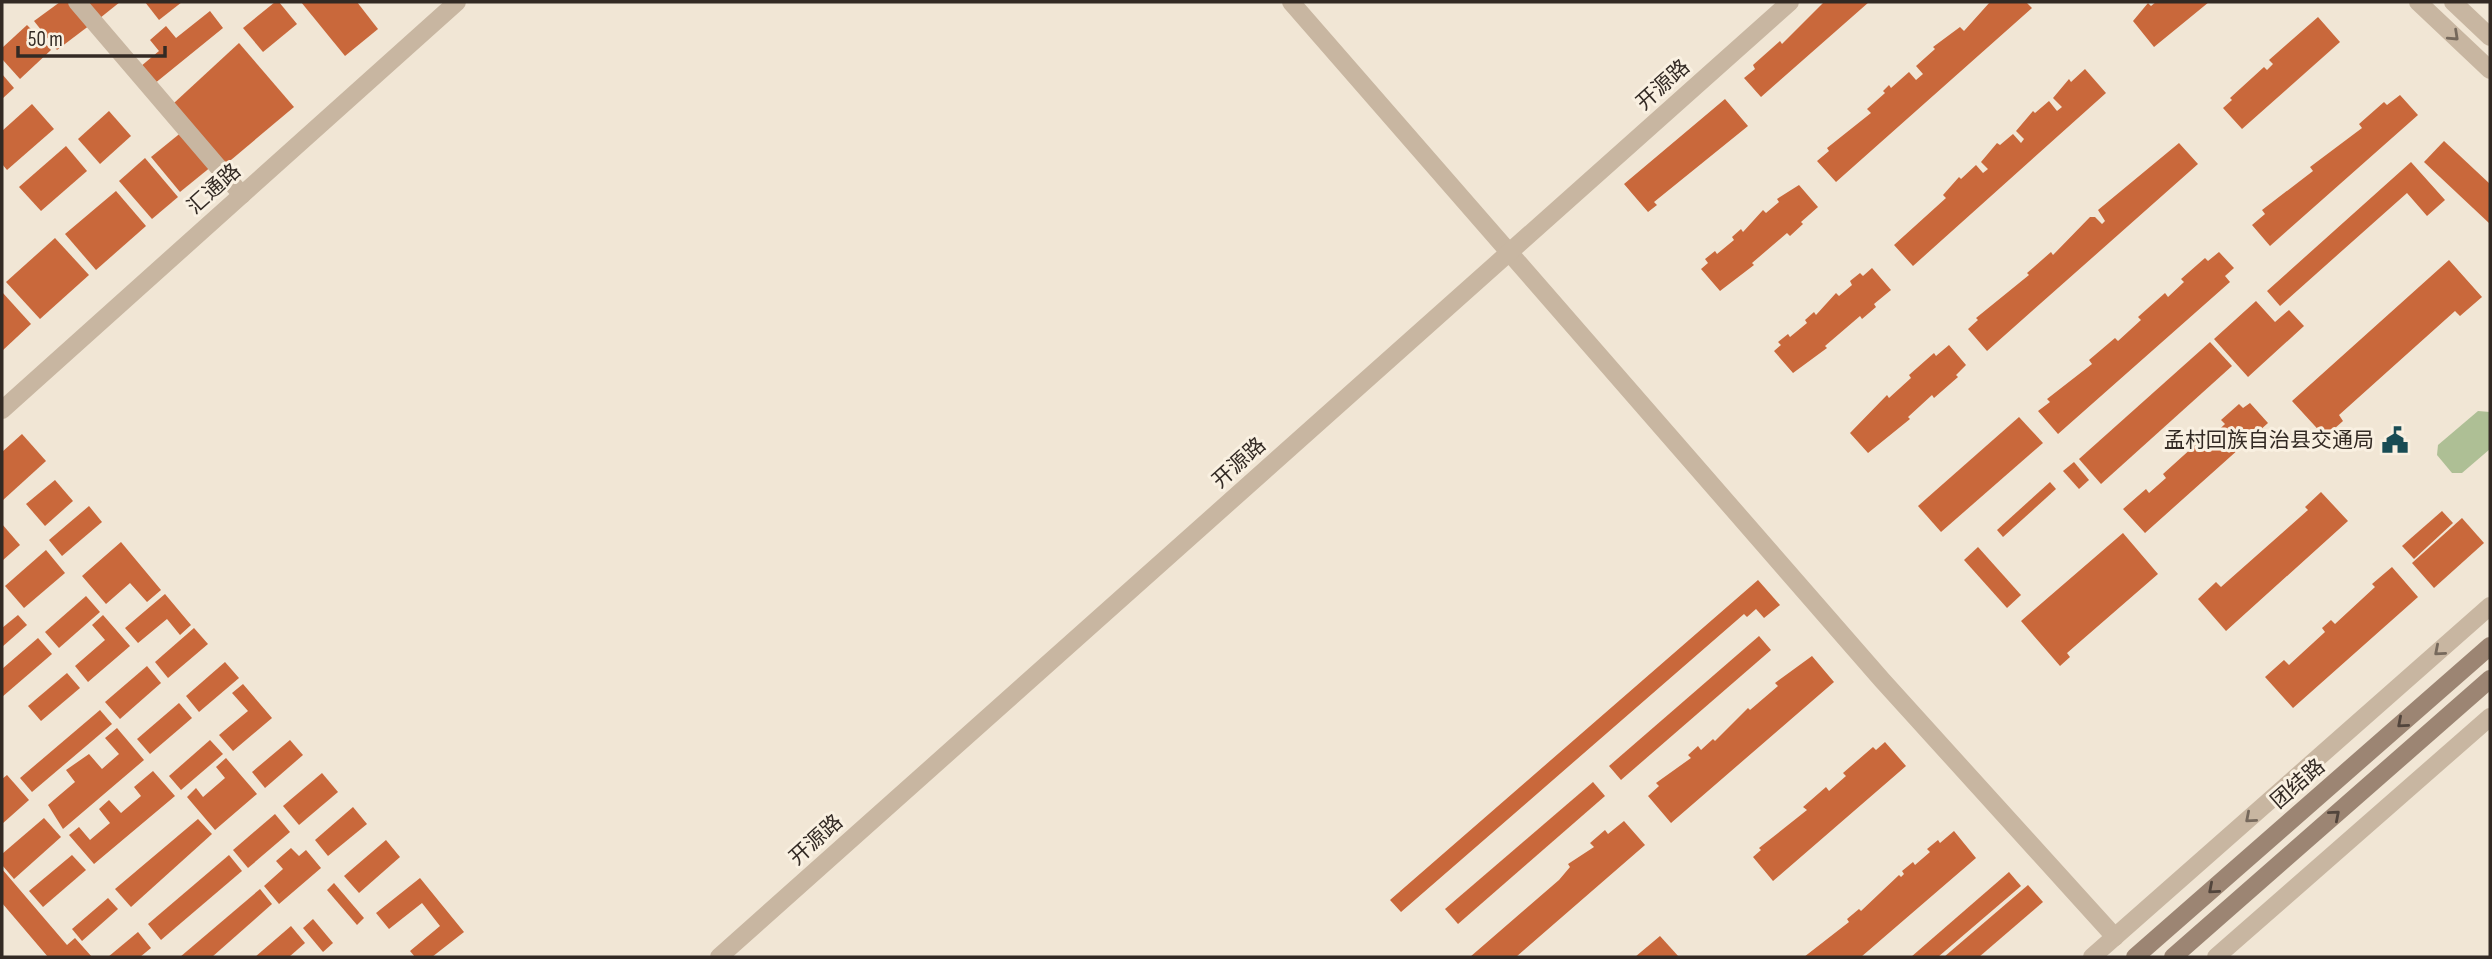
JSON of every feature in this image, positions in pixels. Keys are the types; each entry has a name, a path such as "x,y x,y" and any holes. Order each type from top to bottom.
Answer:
{"main road":[{"name":"团结路","path":"2135,957 2490,646"},
{"path":"2173,957 2490,679"}],"street":[{"path":"78,2 242,195"},
{"name":"汇通路","path":"2,410 457,2"},
{"path":"1291,2 1882,680 2115,937"},
{"name":"开源路","path":"719,957 1790,2"},
{"path":"2418,2 2490,69"},
{"path":"2453,2 2490,37"},
{"path":"2092,957 2490,606"},
{"path":"2216,957 2490,717"}],"green space":[{"path":"2478,411 2490,412 2490,449 2462,473 2452,473 2437,455 2438,445"}],"building":[{"path":"60,2 72,2 90,25 57,50 34,21"},
{"path":"86,2 120,2 100,18"},
{"path":"145,2 182,2 159,20"},
{"path":"275,2 279,2 297,24 263,52 243,28"},
{"path":"301,2 357,2 378,29 345,56"},
{"path":"1824,2 1869,2 1761,97 1744,78 1755,69 1753,65 1780,41 1782,44"},
{"path":"1990,2 2026,2 2032,8 1836,182 1817,161 1829,151 1827,148 1871,113 1867,109 1885,93 1883,91 1889,85 1891,88 1909,72 1916,80 1923,74 1916,66 1935,49 1933,47 1960,27 1964,31"},
{"path":"2156,2 2209,2 2154,47 2133,21 2148,3 2151,6"},
{"path":"210,11 223,28 154,84 140,67 159,51 150,40 166,26 176,38"},
{"path":"2318,17 2340,42 2242,129 2223,108 2232,100 2230,98 2264,67 2267,70 2273,64 2269,60"},
{"path":"27,25 51,50 20,79 2,59 2,48"},
{"path":"239,43 294,107 225,165 174,103"},
{"path":"2085,69 2106,93 1913,266 1894,245 1946,198 1943,195 1959,177 1961,179 1976,165 1983,173 1988,169 1981,162 1997,143 2000,145 2013,134 2021,143 2024,139 2016,131 2033,111 2035,113 2049,101 2057,111 2062,107 2053,98 2069,79 2071,82"},
{"path":"2,74 14,88 2,99"},
{"path":"2400,95 2418,115 2270,246 2252,225 2265,214 2262,210 2313,171 2310,167 2362,128 2359,124 2384,102 2387,105"},
{"path":"1725,99 1748,126 1654,202 1657,205 1648,212 1624,184"},
{"path":"32,104 54,129 7,170 2,164 2,131"},
{"path":"109,111 131,136 100,164 78,139"},
{"path":"183,131 212,166 180,192 151,157"},
{"path":"2444,141 2490,184 2490,224 2424,162"},
{"path":"2179,143 2198,164 1987,351 1968,329 1978,320 1976,318 2029,275 2027,273 2051,252 2053,255 2090,217 2095,217 2102,224 2105,221 2098,210"},
{"path":"66,146 87,171 41,211 19,187"},
{"path":"145,158 178,197 152,219 119,181"},
{"path":"2411,162 2445,200 2427,216 2407,193 2280,306 2267,291"},
{"path":"1799,185 1818,207 1790,236 1787,233 1752,263 1754,265 1720,291 1701,269 1708,263 1705,259 1715,251 1717,254 1763,210 1766,213 1779,202 1777,199"},
{"path":"116,191 146,226 96,270 65,234"},
{"path":"55,238 89,275 40,319 6,282"},
{"path":"2219,252 2234,268 2225,276 2230,282 2058,434 2038,411 2050,402 2047,399 2092,364 2089,360 2115,338 2118,341 2141,320 2138,317 2165,293 2168,297 2184,282 2181,279 2205,258 2208,261"},
{"path":"2449,260 2482,297 2460,316 2455,311 2339,415 2343,421 2325,437 2292,401"},
{"path":"1872,268 1891,290 1874,304 1876,307 1862,319 1860,316 1825,346 1827,348 1793,373 1774,351 1781,345 1778,342 1788,334 1790,337 1807,323 1805,320 1814,312 1816,315 1836,293 1839,296 1852,285 1850,281 1860,273 1863,276"},
{"path":"2,292 31,324 2,351"},
{"path":"2256,301 2275,322 2289,310 2304,326 2248,377 2214,339"},
{"path":"2210,342 2232,366 2101,484 2079,459"},
{"path":"1949,345 1966,365 1956,375 1958,377 1934,398 1932,395 1908,417 1910,419 1868,453 1850,433 1887,395 1889,398 1911,378 1909,375 1934,353 1936,356"},
{"path":"2250,403 2268,423 2145,533 2123,509 2146,489 2149,493 2166,478 2163,474 2204,437 2207,441 2225,424 2221,420 2239,404 2243,408"},
{"path":"2019,417 2043,443 1941,532 1918,506"},
{"path":"22,434 46,461 2,501 2,452"},
{"path":"2074,462 2089,480 2079,489 2063,471"},
{"path":"55,480 73,501 45,526 26,504"},
{"path":"2050,482 2056,489 2003,537 1997,530"},
{"path":"2321,492 2348,521 2226,631 2198,599 2216,582 2221,587 2308,510 2305,507"},
{"path":"89,506 102,522 62,556 49,540"},
{"path":"2442,511 2453,523 2414,559 2402,546"},
{"path":"2462,518 2484,543 2434,588 2412,563"},
{"path":"2,524 20,545 2,561"},
{"path":"2123,533 2158,574 2067,653 2070,657 2060,666 2021,621"},
{"path":"121,542 161,590 147,602 130,583 106,604 82,576"},
{"path":"1978,547 2021,595 2007,608 1964,560"},
{"path":"46,550 65,573 24,608 5,586"},
{"path":"2392,567 2418,597 2293,708 2265,677 2284,660 2289,665 2325,632 2322,628 2331,620 2335,624 2375,587 2372,584"},
{"path":"1758,580 1780,605 1764,618 1756,609 1747,617 1744,614 1401,912 1390,900"},
{"path":"165,594 191,625 180,635 167,619 138,643 125,628"},
{"path":"86,596 100,612 59,648 45,632"},
{"path":"18,615 27,625 2,647 2,628"},
{"path":"103,615 130,646 88,682 75,666 105,640 92,625"},
{"path":"194,628 208,644 168,678 155,662"},
{"path":"1759,636 1771,650 1621,780 1609,766"},
{"path":"38,638 52,654 2,697 2,669"},
{"path":"1812,656 1834,682 1671,823 1648,796 1659,786 1656,783 1691,758 1688,755 1698,746 1701,750 1713,739 1715,741 1748,708 1750,710 1778,686 1775,683"},
{"path":"225,662 239,678 199,712 186,696"},
{"path":"147,666 161,683 120,719 105,702"},
{"path":"67,673 80,688 41,721 28,706"},
{"path":"243,684 272,718 233,751 219,735 248,711 232,693"},
{"path":"179,703 192,718 150,754 137,739"},
{"path":"100,710 112,724 32,792 20,778"},
{"path":"117,728 144,760 63,829 48,805 75,782 66,770 89,754 102,769 119,754 105,738"},
{"path":"210,740 223,754 181,790 169,776"},
{"path":"290,740 303,755 265,788 252,772"},
{"path":"1885,742 1906,766 1773,881 1753,857 1761,850 1759,848 1807,810 1803,807 1826,787 1829,791 1846,776 1843,773 1873,747 1876,750"},
{"path":"226,758 257,794 215,830 187,797 196,788 203,797 225,778 216,767"},
{"path":"153,771 175,796 94,864 69,835 79,827 90,840 110,823 99,809 109,800 121,813 141,796 134,787"},
{"path":"322,773 338,792 299,825 283,806"},
{"path":"7,775 29,800 2,824 2,779"},
{"path":"1593,782 1605,796 1458,924 1445,909"},
{"path":"353,807 367,824 328,856 315,840"},
{"path":"275,814 290,832 248,868 233,850"},
{"path":"44,818 61,837 14,879 2,865 2,854"},
{"path":"198,819 212,834 131,907 115,889"},
{"path":"1624,821 1645,845 1516,957 1470,957 1559,880 1570,867 1568,864 1594,847 1590,843 1605,830 1608,834"},
{"path":"1954,831 1976,858 1861,957 1804,957 1849,922 1847,919 1859,909 1861,911 1899,875 1901,877 1904,874 1902,871 1913,862 1915,865 1930,852 1927,849 1938,840 1940,843"},
{"path":"386,840 400,857 359,893 344,876"},
{"path":"291,848 299,856 306,850 321,868 279,904 264,886 283,869 276,861"},
{"path":"72,855 86,870 43,907 29,891"},
{"path":"229,855 242,871 161,940 148,924"},
{"path":"2,869 67,945 75,938 92,957 48,957 2,903"},
{"path":"2009,872 2021,886 1938,957 1911,957"},
{"path":"420,878 464,932 432,957 415,957 410,951 440,926 422,903 389,929 376,913"},
{"path":"334,883 364,918 357,925 327,890"},
{"path":"2028,885 2043,902 1979,957 1944,957"},
{"path":"260,889 272,904 212,957 180,957"},
{"path":"108,898 118,909 82,941 72,929"},
{"path":"313,919 333,943 323,952 303,928"},
{"path":"291,926 305,943 289,957 255,957"},
{"path":"138,932 151,948 140,957 108,957"},
{"path":"1660,936 1679,957 1635,957"}],"place":[{"name":"孟村回族自治县交通局","path":"2395,440"}]}
